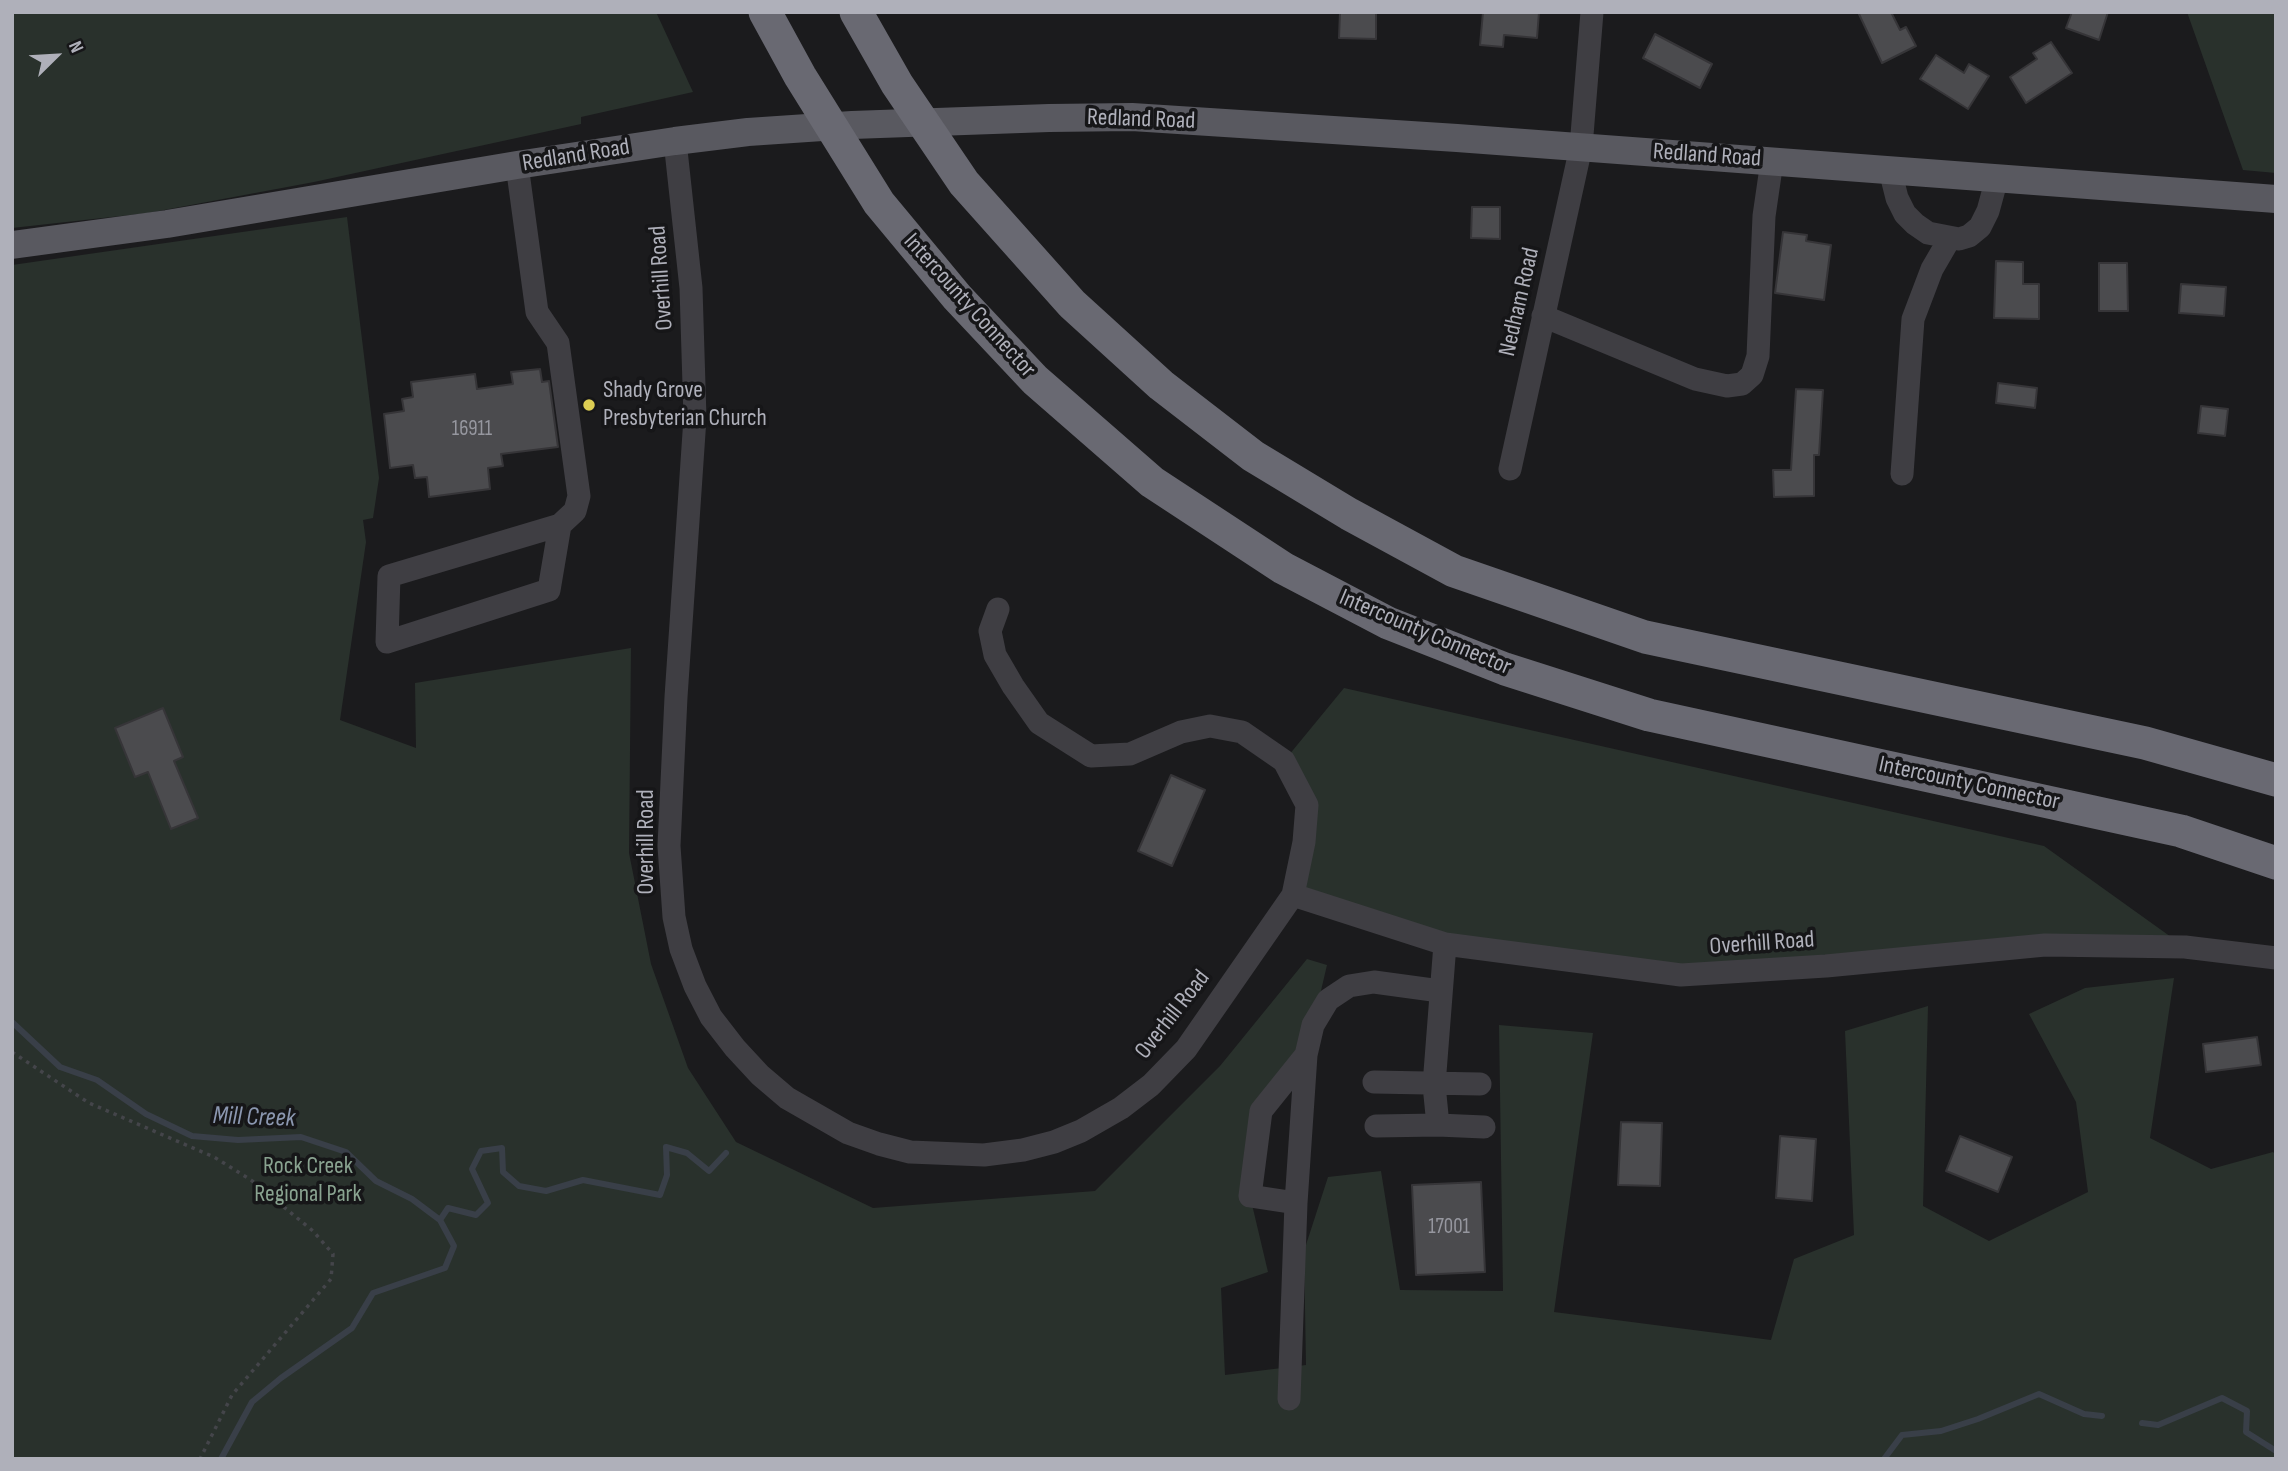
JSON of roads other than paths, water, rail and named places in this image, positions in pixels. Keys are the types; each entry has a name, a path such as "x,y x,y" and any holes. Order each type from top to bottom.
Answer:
{"highway":[{"name":"Intercounty Connector","path":"765,12 800,76 880,204 965,306 1035,380 1152,482 1283,568 1388,623 1505,668 1649,715 2181,831 2276,863"},
{"path":"856,12 897,84 964,183 1072,304 1161,385 1253,456 1384,533 1454,570 1645,637 2145,743 2276,780"}],"main road":[{"name":"Redland Road","path":"12,245 194,220 675,141 748,132 938,120 1132,117 1581,147 2276,199"}],"street":[{"name":"Nedham Road","path":"1510,469 1581,147 1592,12"},
{"name":"Overhill Road","path":"675,141 691,288 695,418 669,846 674,917 681,949 695,986 712,1017 735,1048 786,1098 848,1133 911,1152 984,1155 1023,1150 1081,1131 1121,1108 1151,1085 1186,1049 1293,895 1444,944 1681,975 1826,966 2045,945 2185,947 2276,958"},
{"path":"1543,316 1695,379 1727,386 1742,384 1752,375 1758,356 1765,208 1772,161"},
{"path":"517,165 537,312 558,342 579,496 575,511 560,525 389,576 387,642 549,590 560,525"},
{"path":"1890,170 1897,198 1905,214 1928,233 1950,238 1969,236 1980,227 1988,211 1997,178"},
{"path":"1902,474 1913,319 1932,269 1950,238"},
{"path":"998,609 990,631 995,655 1013,687 1040,723 1091,756 1130,754 1181,732 1210,726 1242,732 1284,761 1307,805 1304,842 1293,895"},
{"path":"1438,1125 1434,1085 1444,944"},
{"path":"1289,1399 1296,1203 1306,1055 1313,1025 1328,1000 1349,986 1374,982 1440,991"},
{"path":"1296,1203 1250,1196 1261,1111 1306,1055"},
{"path":"1374,1082 1480,1084"},
{"path":"1376,1126 1484,1127"}],"waterway":[{"name":"Mill Creek","path":"12,1022 60,1067 97,1080 146,1114 192,1136 238,1140 301,1137 346,1152 376,1181 412,1199 440,1220 454,1246 445,1268 373,1293 352,1328 252,1402 221,1459"},
{"path":"440,1220 448,1208 476,1215 488,1203 472,1169 481,1151 502,1148 503,1172 519,1186 546,1191 583,1180 660,1195 667,1175 666,1147 687,1153 709,1171 726,1153"},
{"path":"1884,1459 1902,1435 1941,1431 2039,1394 2084,1414 2102,1416"},
{"path":"2142,1423 2158,1425 2222,1398 2247,1411 2246,1432 2276,1451"}],"place":[{"name":"Shady Grove Presbyterian Church","path":"589,405"}],"park label":[{"name":"Rock Creek Regional Park","path":"308,1181"}]}
